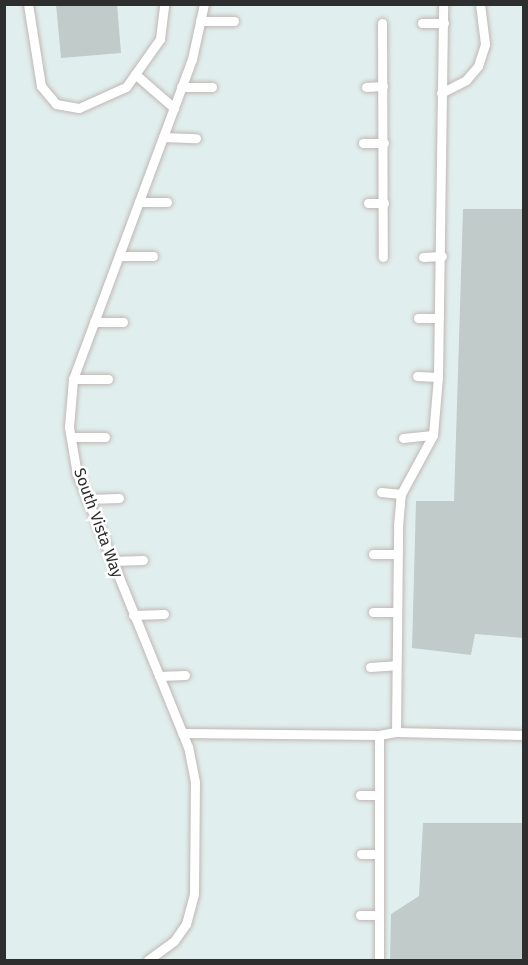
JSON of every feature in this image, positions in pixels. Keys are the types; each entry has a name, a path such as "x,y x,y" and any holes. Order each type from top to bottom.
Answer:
{"lane":[{"path":"28,4 41,87 56,104 79,108 126,87 160,39 164,4"},
{"name":"South Vista Way","path":"148,960 174,941 186,924 194,894 195,782 182,733 87,499 71,437 73,379 174,108 204,4"},
{"path":"396,732 401,494 433,435 438,377 442,256 443,4"},
{"path":"441,93 466,80 478,66 485,44 480,4"},
{"path":"200,21 234,21"},
{"path":"382,23 383,256"},
{"path":"422,23 444,23"},
{"path":"135,74 174,108"},
{"path":"181,87 212,87"},
{"path":"366,87 383,87"},
{"path":"163,137 196,138"},
{"path":"363,143 384,143"},
{"path":"139,202 167,202"},
{"path":"368,203 384,203"},
{"path":"119,256 153,256"},
{"path":"423,256 442,256"},
{"path":"418,318 439,318"},
{"path":"94,322 123,322"},
{"path":"417,376 438,377"},
{"path":"73,379 108,379"},
{"path":"403,438 433,435"},
{"path":"71,437 105,437"},
{"path":"381,492 401,494"},
{"path":"87,499 119,498"},
{"path":"374,554 398,554"},
{"path":"112,561 143,560"},
{"path":"374,612 397,612"},
{"path":"133,615 164,615"},
{"path":"370,667 396,665"},
{"path":"159,676 185,675"},
{"path":"182,733 379,735 396,732 524,735"},
{"path":"379,735 379,960"},
{"path":"360,795 379,795"},
{"path":"362,854 379,854"},
{"path":"360,915 379,915"}],"building":[{"path":"56,4 117,4 121,53 61,58"},
{"path":"463,209 524,209 524,638 475,634 471,655 412,648 416,501 454,501"},
{"path":"423,823 524,823 524,960 390,960 391,914 419,896"}]}
